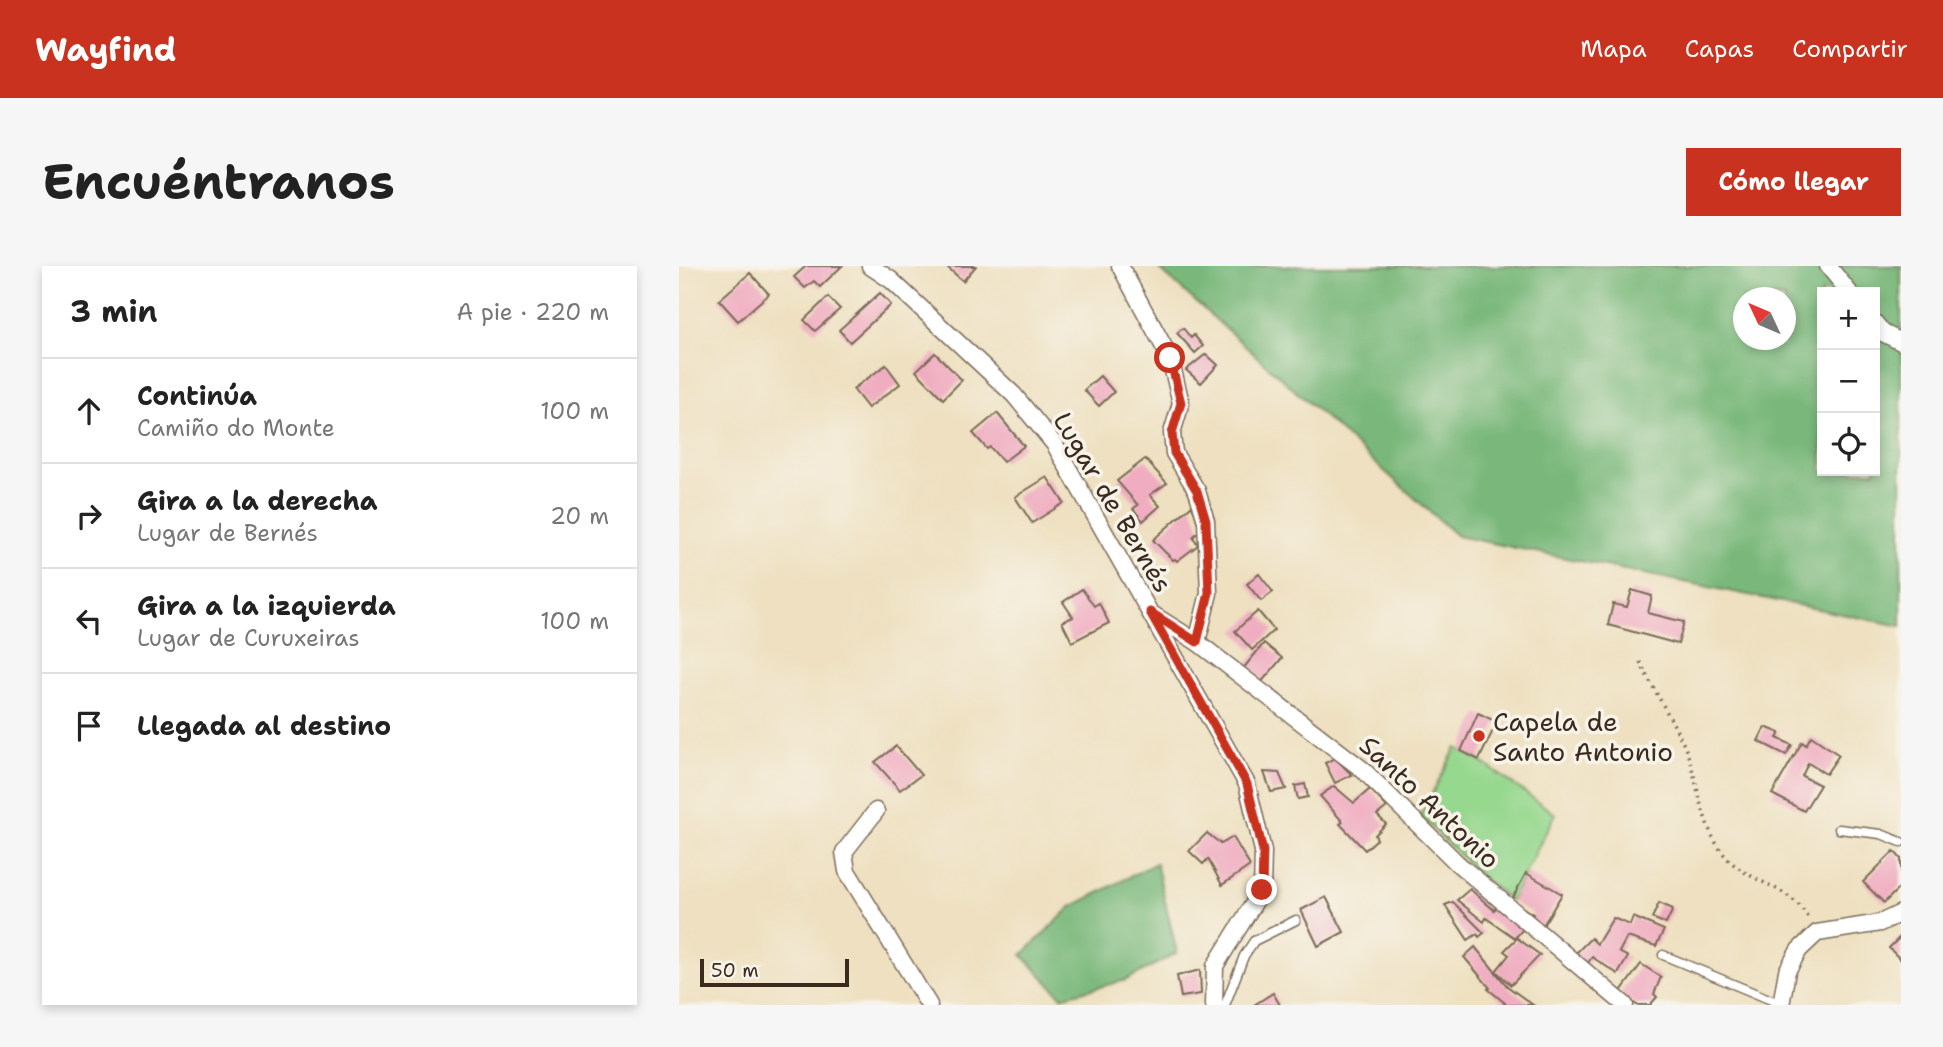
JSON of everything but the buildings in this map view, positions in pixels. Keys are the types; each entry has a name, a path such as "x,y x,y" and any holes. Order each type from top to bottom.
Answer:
{"street":[{"name":"Lugar de Bernés","path":"870,266 891,280 1005,386 1039,425 1055,445 1150,612 1197,642"},
{"path":"1120,266 1170,358 1181,403 1172,433 1174,453 1197,491 1206,521 1209,593 1197,642"},
{"path":"1828,266 1845,287"},
{"path":"1880,329 1901,342"},
{"path":"1150,612 1247,784 1263,851 1262,890 1215,966 1215,1005"},
{"name":"Santo Antonio","path":"1197,642 1362,769 1457,863 1625,1005"},
{"path":"876,811 844,852 847,871 929,1005"},
{"path":"1781,1005 1787,971 1799,950 1817,933 1880,923 1901,913"}],"lane":[{"path":"1839,829 1881,834 1901,842"},
{"path":"1225,1005 1244,956 1254,941 1296,920"},
{"path":"1663,955 1781,1005"}],"path":[{"path":"1640,662 1684,745 1706,818 1728,859 1802,906 1817,933"}],"green space":[{"path":"1156,266 1901,266 1901,626 1457,536"},
{"path":"1456,748 1479,760 1555,814 1511,901 1483,878 1420,816"},
{"path":"1156,863 1177,953 1126,980 1062,997 1022,955 1071,907"}],"place":[{"name":"Capela de Santo Antonio","path":"1479,736"}],"route":[{"path":"1170,358 1181,403 1172,433 1174,453 1197,491 1206,521 1209,593 1197,642 1150,612 1247,784 1263,851 1262,890"}]}
